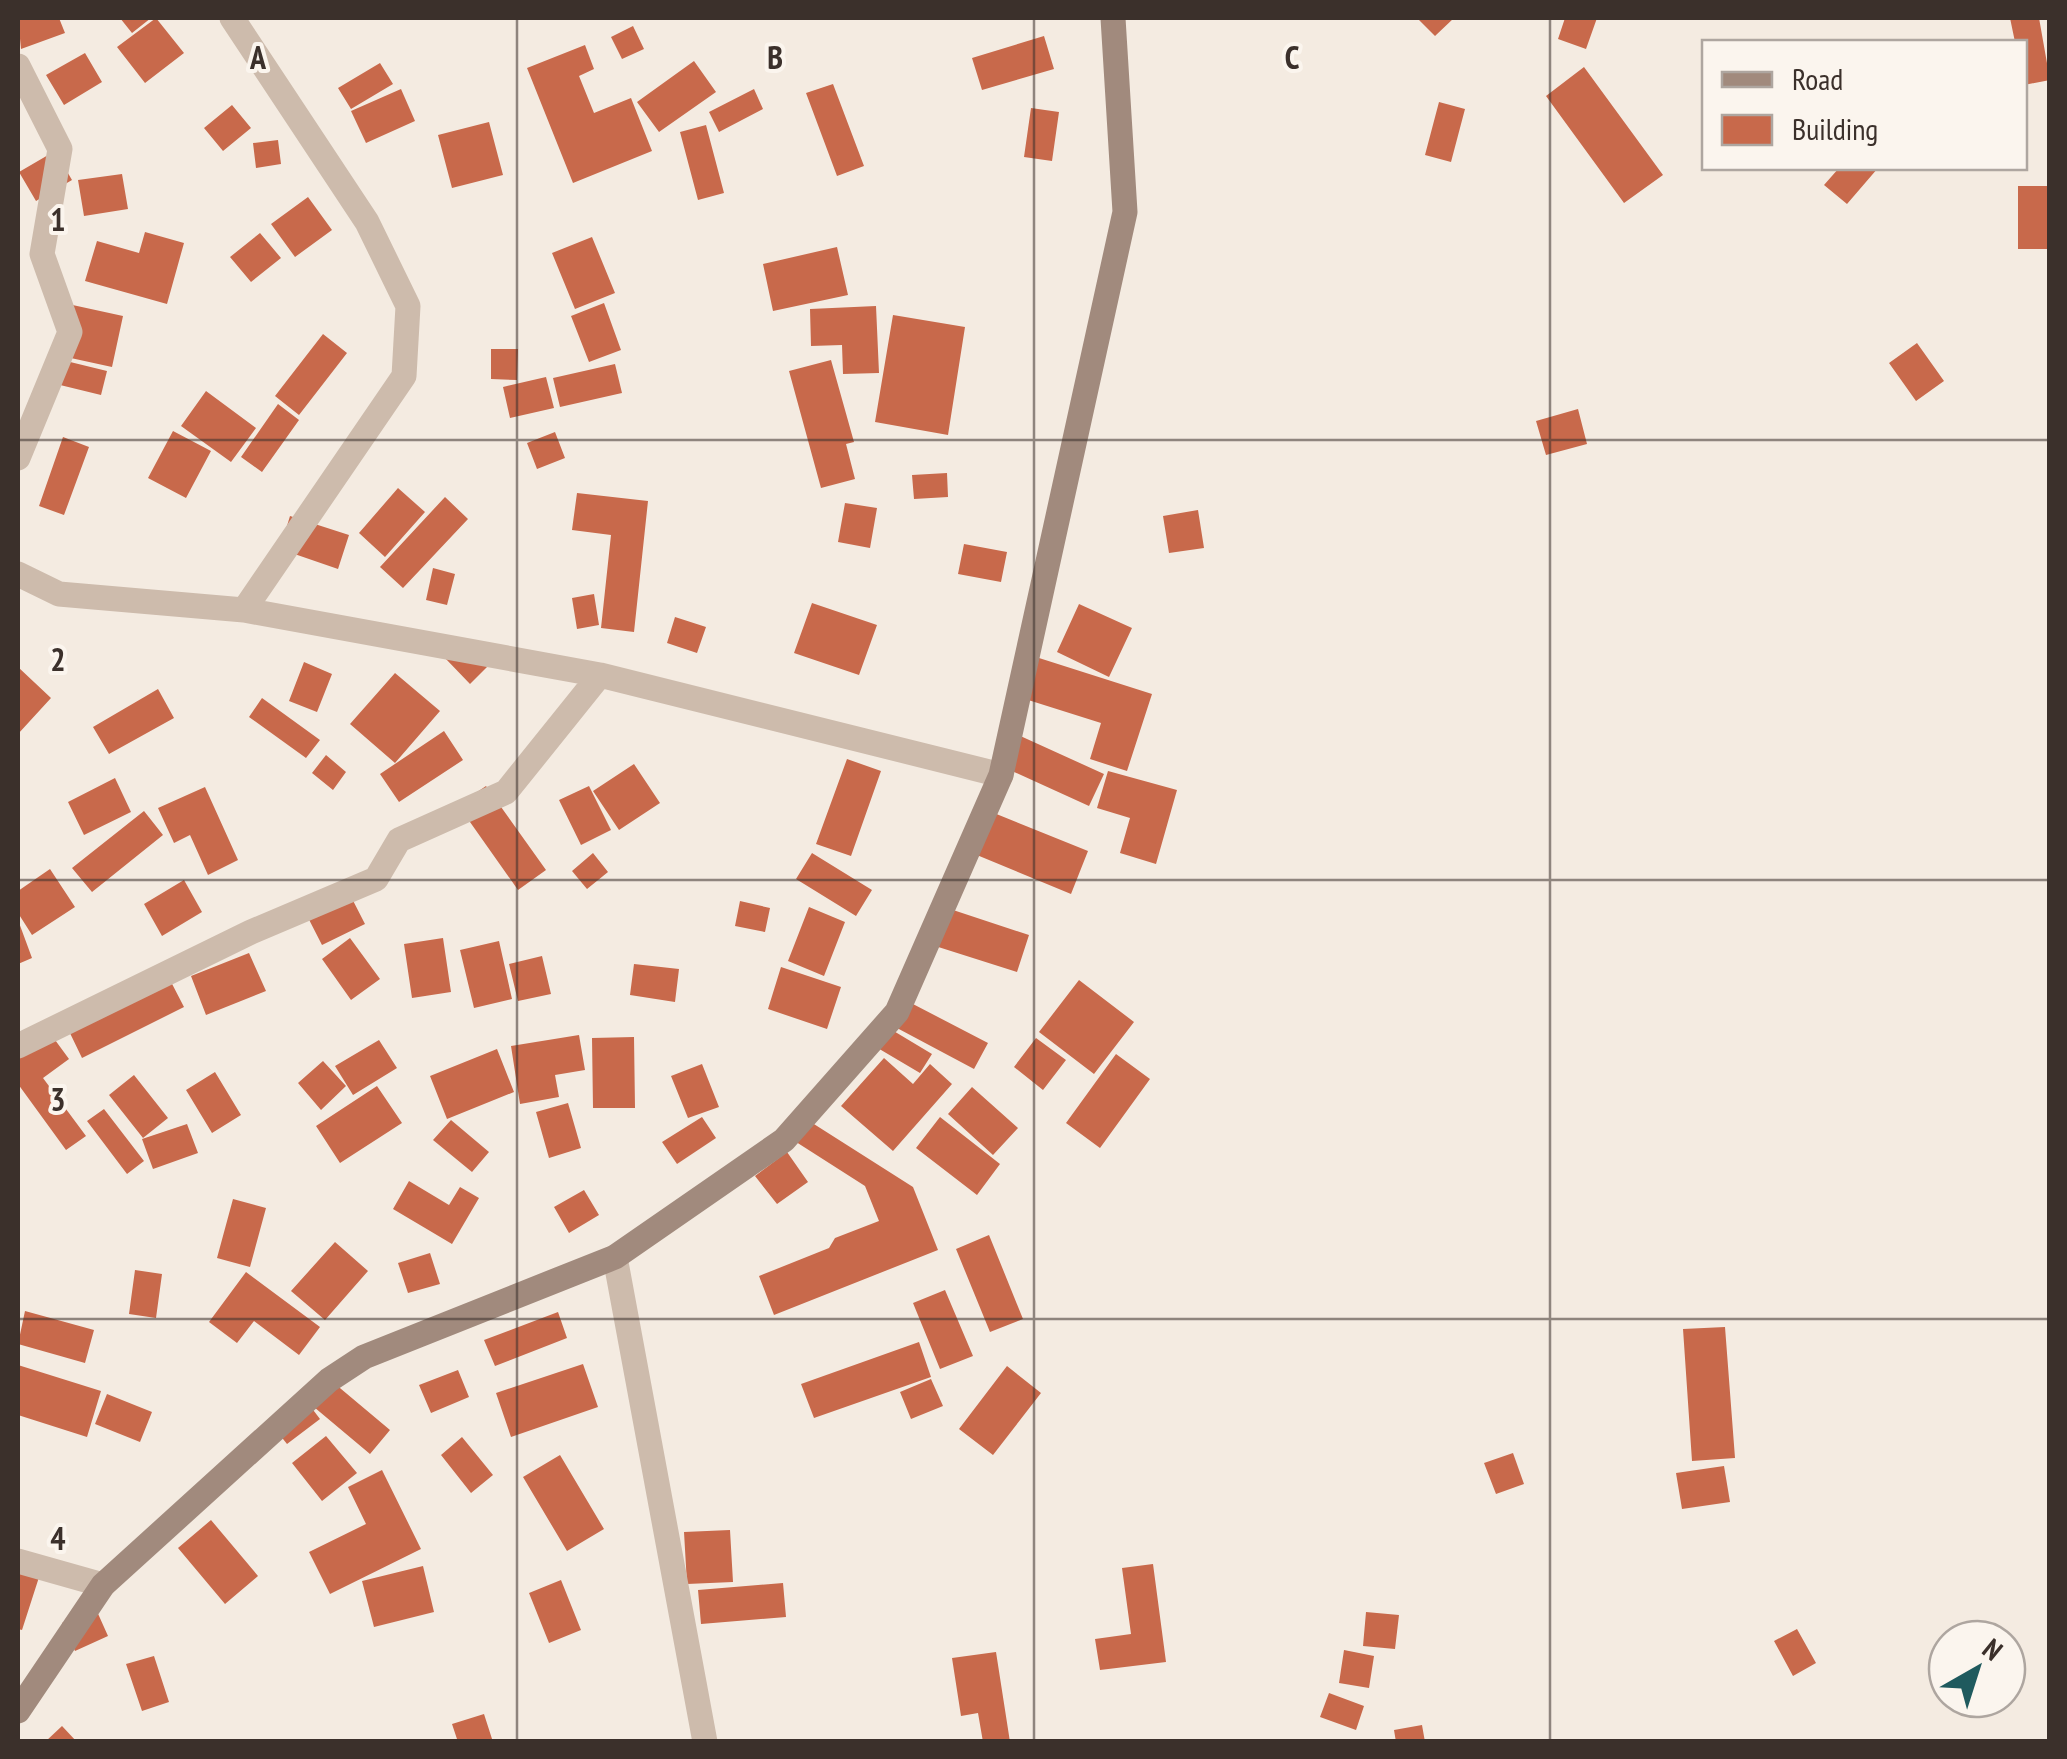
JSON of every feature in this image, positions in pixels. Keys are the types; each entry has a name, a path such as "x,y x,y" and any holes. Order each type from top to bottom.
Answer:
{"main road":[{"path":"18,1711 103,1585 329,1380 364,1358 615,1256 784,1140 897,1012 1002,775 1125,212 1112,18"}],"street":[{"path":"232,18 368,222 408,306 404,376 244,610"},
{"path":"18,66 60,149 42,254 70,332 18,458"},
{"path":"18,574 59,594 244,610 600,675 1002,775"},
{"path":"18,1046 250,932 376,880 399,840 506,792 600,675"},
{"path":"615,1256 706,1742"},
{"path":"18,1561 103,1585"}],"building":[{"path":"18,18 59,18 65,33 21,49"},
{"path":"120,18 151,18 132,33"},
{"path":"156,18 184,53 145,83 117,47"},
{"path":"1417,18 1454,18 1435,36"},
{"path":"1565,18 1597,18 1586,49 1558,39"},
{"path":"2010,18 2039,18 2050,80 2027,84 2027,40 2015,40"},
{"path":"633,26 644,49 622,59 611,37"},
{"path":"1044,36 1054,69 982,90 972,58"},
{"path":"585,45 594,69 579,76 594,113 631,98 652,151 573,183 527,68"},
{"path":"85,53 102,82 64,105 46,75"},
{"path":"694,61 716,92 659,132 637,102"},
{"path":"380,63 393,84 351,109 338,88"},
{"path":"1584,67 1663,175 1624,203 1546,96"},
{"path":"833,84 864,166 837,176 806,93"},
{"path":"401,89 415,121 366,143 351,111"},
{"path":"754,89 763,109 719,132 709,112"},
{"path":"1439,102 1465,109 1451,162 1425,155"},
{"path":"232,105 251,128 223,151 204,128"},
{"path":"1031,108 1059,112 1052,161 1024,157"},
{"path":"489,122 503,175 452,188 438,135"},
{"path":"706,125 724,193 698,200 680,132"},
{"path":"278,140 281,164 256,168 253,143"},
{"path":"55,151 72,180 36,201 19,172"},
{"path":"1837,170 1876,170 1847,204 1824,185"},
{"path":"122,174 128,209 84,216 78,180"},
{"path":"2018,186 2050,186 2050,249 2018,249"},
{"path":"308,197 332,230 295,257 271,224"},
{"path":"145,232 184,243 167,304 85,281 97,241 139,253"},
{"path":"260,233 281,258 251,282 230,257"},
{"path":"592,237 615,293 575,309 552,253"},
{"path":"837,247 848,295 773,311 763,264"},
{"path":"604,303 621,350 589,362 571,316"},
{"path":"68,304 123,316 112,367 57,355"},
{"path":"876,306 879,373 843,374 842,345 811,346 810,309"},
{"path":"893,315 965,327 948,435 875,422"},
{"path":"323,334 347,353 299,415 275,396"},
{"path":"1917,343 1944,381 1916,401 1889,363"},
{"path":"491,349 518,349 517,380 491,379"},
{"path":"62,360 107,371 101,395 56,384"},
{"path":"831,360 854,442 846,444 855,479 821,488 789,371"},
{"path":"615,364 622,393 560,407 553,378"},
{"path":"546,377 554,408 510,418 503,387"},
{"path":"206,391 256,428 231,462 181,426"},
{"path":"278,404 299,420 262,472 241,457"},
{"path":"1578,409 1587,444 1546,455 1536,421"},
{"path":"173,431 211,451 186,498 148,478"},
{"path":"555,432 565,458 537,469 527,443"},
{"path":"63,437 89,447 64,515 39,506"},
{"path":"947,473 948,497 914,499 912,475"},
{"path":"398,488 425,512 385,557 359,533"},
{"path":"577,493 648,501 634,632 601,628 611,535 572,530"},
{"path":"445,497 468,519 403,588 380,567"},
{"path":"845,503 877,508 870,548 838,542"},
{"path":"1198,510 1204,548 1169,553 1163,516"},
{"path":"290,516 349,535 338,569 280,549"},
{"path":"964,544 1007,552 1001,582 958,574"},
{"path":"433,568 455,574 447,605 426,600"},
{"path":"594,594 599,625 577,629 572,598"},
{"path":"812,603 877,625 859,675 794,653"},
{"path":"1079,604 1132,628 1109,677 1057,652"},
{"path":"675,617 706,627 697,653 667,643"},
{"path":"445,658 490,664 470,684"},
{"path":"1039,658 1152,694 1127,771 1090,759 1101,723 1025,699"},
{"path":"304,662 332,674 317,712 289,701"},
{"path":"18,667 51,698 18,734"},
{"path":"395,673 440,711 395,763 350,724"},
{"path":"158,689 174,718 109,754 93,727"},
{"path":"262,698 320,740 306,758 249,717"},
{"path":"444,731 463,760 399,802 380,774"},
{"path":"1016,734 1104,774 1089,806 1001,766"},
{"path":"326,755 346,772 333,790 312,773"},
{"path":"847,759 881,771 851,856 816,844"},
{"path":"634,764 660,803 619,830 593,791"},
{"path":"1108,771 1177,790 1156,864 1120,853 1130,818 1097,808"},
{"path":"115,778 131,812 84,835 68,802"},
{"path":"486,786 546,870 518,890 458,805"},
{"path":"589,786 611,830 581,845 559,800"},
{"path":"205,787 238,860 208,875 190,835 174,843 158,808"},
{"path":"144,811 163,835 92,892 72,868"},
{"path":"989,811 1088,851 1071,894 972,853"},
{"path":"593,853 608,872 587,889 572,871"},
{"path":"812,853 872,890 856,916 796,879"},
{"path":"50,869 75,907 32,935 18,913 18,891"},
{"path":"184,880 202,912 162,936 144,904"},
{"path":"343,881 365,924 322,945 300,902"},
{"path":"740,901 770,908 765,932 735,926"},
{"path":"809,907 845,922 824,976 788,961"},
{"path":"944,907 1029,935 1017,972 932,945"},
{"path":"18,920 32,958 18,964"},
{"path":"350,938 380,979 351,1000 322,959"},
{"path":"443,938 451,992 412,998 404,944"},
{"path":"499,941 512,999 474,1008 460,950"},
{"path":"249,953 266,991 206,1015 191,976"},
{"path":"542,956 551,994 518,1001 509,964"},
{"path":"634,964 679,969 675,1002 630,995"},
{"path":"781,967 841,987 827,1029 768,1009"},
{"path":"169,978 184,1007 82,1058 68,1029"},
{"path":"1079,980 1134,1022 1094,1074 1039,1032"},
{"path":"911,1003 988,1043 974,1069 897,1028"},
{"path":"887,1027 932,1054 920,1073 876,1047"},
{"path":"47,1029 69,1059 43,1078 86,1136 66,1150 18,1084 18,1051"},
{"path":"579,1035 585,1070 555,1075 559,1097 520,1104 511,1046"},
{"path":"634,1037 635,1108 593,1108 592,1038"},
{"path":"1036,1038 1066,1060 1043,1090 1014,1067"},
{"path":"379,1040 397,1068 353,1095 335,1066"},
{"path":"497,1049 514,1092 447,1119 430,1076"},
{"path":"1116,1054 1150,1079 1100,1148 1066,1123"},
{"path":"884,1058 913,1084 930,1064 952,1084 893,1151 841,1106"},
{"path":"323,1061 346,1086 321,1110 298,1083"},
{"path":"702,1064 719,1107 688,1118 671,1076"},
{"path":"215,1072 241,1115 212,1133 186,1090"},
{"path":"134,1075 168,1118 143,1138 109,1095"},
{"path":"377,1086 402,1123 340,1163 316,1126"},
{"path":"972,1087 1018,1128 993,1155 948,1114"},
{"path":"568,1103 581,1148 549,1158 536,1112"},
{"path":"104,1109 144,1161 127,1174 87,1121"},
{"path":"702,1117 716,1138 677,1164 662,1142"},
{"path":"940,1117 1000,1164 977,1195 916,1148"},
{"path":"806,1119 913,1187 938,1250 774,1315 759,1276 829,1248 835,1238 879,1221 865,1186 793,1140"},
{"path":"451,1120 489,1152 472,1172 433,1140"},
{"path":"187,1124 198,1153 153,1169 142,1139"},
{"path":"787,1152 808,1182 777,1204 755,1176"},
{"path":"409,1181 449,1205 460,1187 479,1198 452,1244 393,1209"},
{"path":"584,1190 599,1215 569,1233 554,1207"},
{"path":"233,1199 266,1208 250,1267 217,1258"},
{"path":"989,1235 1023,1319 990,1332 956,1249"},
{"path":"335,1242 368,1271 325,1320 291,1291"},
{"path":"430,1253 440,1284 408,1293 398,1263"},
{"path":"135,1270 162,1274 156,1318 129,1314"},
{"path":"246,1272 320,1327 299,1355 254,1321 237,1343 209,1322"},
{"path":"945,1290 973,1356 940,1369 913,1303"},
{"path":"25,1311 94,1330 85,1363 18,1344"},
{"path":"558,1312 567,1338 495,1366 484,1340"},
{"path":"1725,1327 1735,1458 1692,1461 1683,1329"},
{"path":"919,1342 931,1377 814,1418 801,1384"},
{"path":"583,1364 598,1407 511,1437 496,1393"},
{"path":"18,1365 101,1391 87,1437 18,1415"},
{"path":"1007,1366 1041,1393 993,1455 959,1429"},
{"path":"458,1370 469,1397 431,1413 419,1385"},
{"path":"328,1378 390,1430 370,1454 308,1402"},
{"path":"931,1379 943,1406 911,1419 900,1392"},
{"path":"107,1394 152,1412 140,1442 95,1424"},
{"path":"301,1394 320,1419 287,1444 268,1420"},
{"path":"326,1436 357,1473 322,1501 292,1463"},
{"path":"462,1437 493,1475 471,1493 441,1455"},
{"path":"1513,1453 1524,1484 1496,1494 1484,1463"},
{"path":"560,1455 604,1529 567,1551 523,1477"},
{"path":"1724,1466 1730,1502 1682,1509 1676,1473"},
{"path":"382,1470 421,1549 330,1594 309,1552 366,1524 348,1487"},
{"path":"211,1520 258,1576 225,1604 178,1548"},
{"path":"730,1530 733,1582 687,1584 684,1532"},
{"path":"18,1563 41,1571 22,1630 18,1629"},
{"path":"1153,1564 1166,1662 1100,1670 1095,1639 1131,1634 1122,1568"},
{"path":"423,1566 434,1612 374,1627 362,1581"},
{"path":"561,1580 581,1630 549,1643 529,1593"},
{"path":"783,1583 786,1617 701,1624 698,1590"},
{"path":"95,1607 108,1636 75,1651 62,1623"},
{"path":"1366,1612 1399,1615 1395,1649 1363,1646"},
{"path":"1797,1629 1816,1663 1793,1676 1774,1641"},
{"path":"1344,1650 1374,1656 1369,1688 1339,1683"},
{"path":"996,1652 1010,1742 983,1742 978,1713 961,1716 952,1658"},
{"path":"154,1656 169,1702 142,1711 126,1664"},
{"path":"1329,1693 1364,1706 1356,1730 1320,1717"},
{"path":"484,1714 493,1742 458,1742 452,1724"},
{"path":"1422,1725 1425,1742 1396,1742 1394,1730"},
{"path":"62,1726 77,1742 45,1742"}]}
